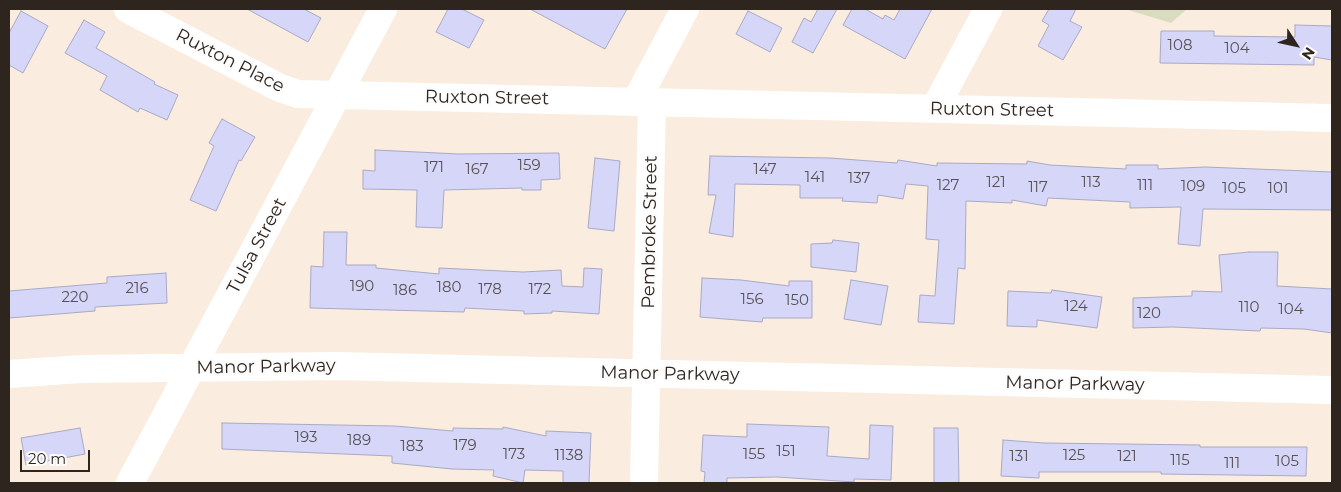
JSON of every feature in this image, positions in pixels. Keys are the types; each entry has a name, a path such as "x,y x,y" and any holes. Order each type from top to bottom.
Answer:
{"street":[{"name":"Ruxton Place","path":"128,9 280,88 298,94 338,94"},
{"name":"Tulsa Street","path":"130,483 383,9"},
{"name":"Pembroke Street","path":"644,483 646,374 644,101 685,9"},
{"path":"935,108 988,9"},
{"name":"Ruxton Street","path":"338,94 1332,118"},
{"name":"Manor Parkway","path":"9,374 81,369 338,366 1332,390"}],"green space":[{"path":"1125,9 1187,9 1171,23"}],"building":[{"path":"247,9 304,9 321,18 308,42"},
{"path":"448,9 462,9 484,20 469,48 436,32"},
{"path":"530,9 627,9 605,49"},
{"path":"818,9 837,9 813,53 792,42 804,18 811,22"},
{"path":"852,9 865,9 883,19 885,15 894,20 900,9 932,9 905,59 843,25"},
{"path":"1049,9 1076,9 1070,21 1082,27 1063,60 1038,46 1049,25 1042,21"},
{"path":"21,11 48,26 23,73 9,65 9,33"},
{"path":"748,11 782,28 770,52 736,34"},
{"path":"84,20 105,32 96,48 155,82 154,84 178,95 167,120 140,108 138,112 100,90 107,76 65,53"},
{"path":"1295,25 1332,26 1332,60 1314,57 1314,65 1160,63 1161,31 1214,31 1214,36 1295,37"},
{"path":"222,119 255,137 241,161 239,160 216,211 190,200 214,146 209,143"},
{"path":"375,150 459,154 559,153 560,179 541,180 541,190 522,190 522,188 444,190 442,228 416,227 417,190 363,189 363,170 375,171"},
{"path":"710,156 830,158 897,163 898,160 937,166 937,163 1027,164 1027,161 1050,165 1126,169 1126,165 1158,165 1158,169 1205,167 1332,172 1332,210 1203,209 1200,246 1178,244 1181,207 1130,208 1130,202 1048,198 1046,206 1012,200 1012,203 966,201 965,269 958,268 954,324 918,322 920,295 935,296 939,240 926,239 928,186 906,184 903,199 878,195 877,203 842,201 843,198 800,198 800,185 735,184 733,237 709,233 716,195 708,195"},
{"path":"595,158 620,161 614,231 588,228"},
{"path":"324,232 347,232 346,265 376,265 376,268 439,274 439,268 523,272 561,270 562,286 583,287 584,268 602,269 599,314 552,311 552,313 524,314 524,311 465,308 464,312 310,308 311,266 323,267"},
{"path":"833,240 859,243 856,272 811,267 811,244 832,243"},
{"path":"1278,252 1277,286 1332,289 1332,333 1304,329 1261,328 1260,331 1173,327 1133,328 1133,298 1192,296 1192,291 1222,292 1219,255"},
{"path":"166,273 167,303 95,307 95,311 9,318 9,291 107,283 107,277"},
{"path":"702,278 741,280 789,286 789,281 812,281 812,318 763,318 762,322 700,317"},
{"path":"851,280 888,286 881,325 844,319"},
{"path":"1052,290 1102,297 1097,328 1037,320 1037,327 1007,326 1008,291 1051,293"},
{"path":"222,423 395,426 453,431 453,428 503,429 503,427 546,436 546,431 591,433 589,483 563,483 563,471 525,470 523,483 493,476 494,470 452,469 392,463 392,456 222,449"},
{"path":"747,424 829,427 827,456 869,459 870,425 893,426 891,480 854,479 854,482 777,477 727,478 727,483 704,483 705,472 701,471 703,435 747,437"},
{"path":"80,428 85,454 26,465 21,438"},
{"path":"934,428 958,428 959,483 934,483"},
{"path":"1003,440 1044,443 1200,445 1200,447 1307,447 1306,476 1161,474 1161,472 1039,472 1039,478 1001,476"}]}
